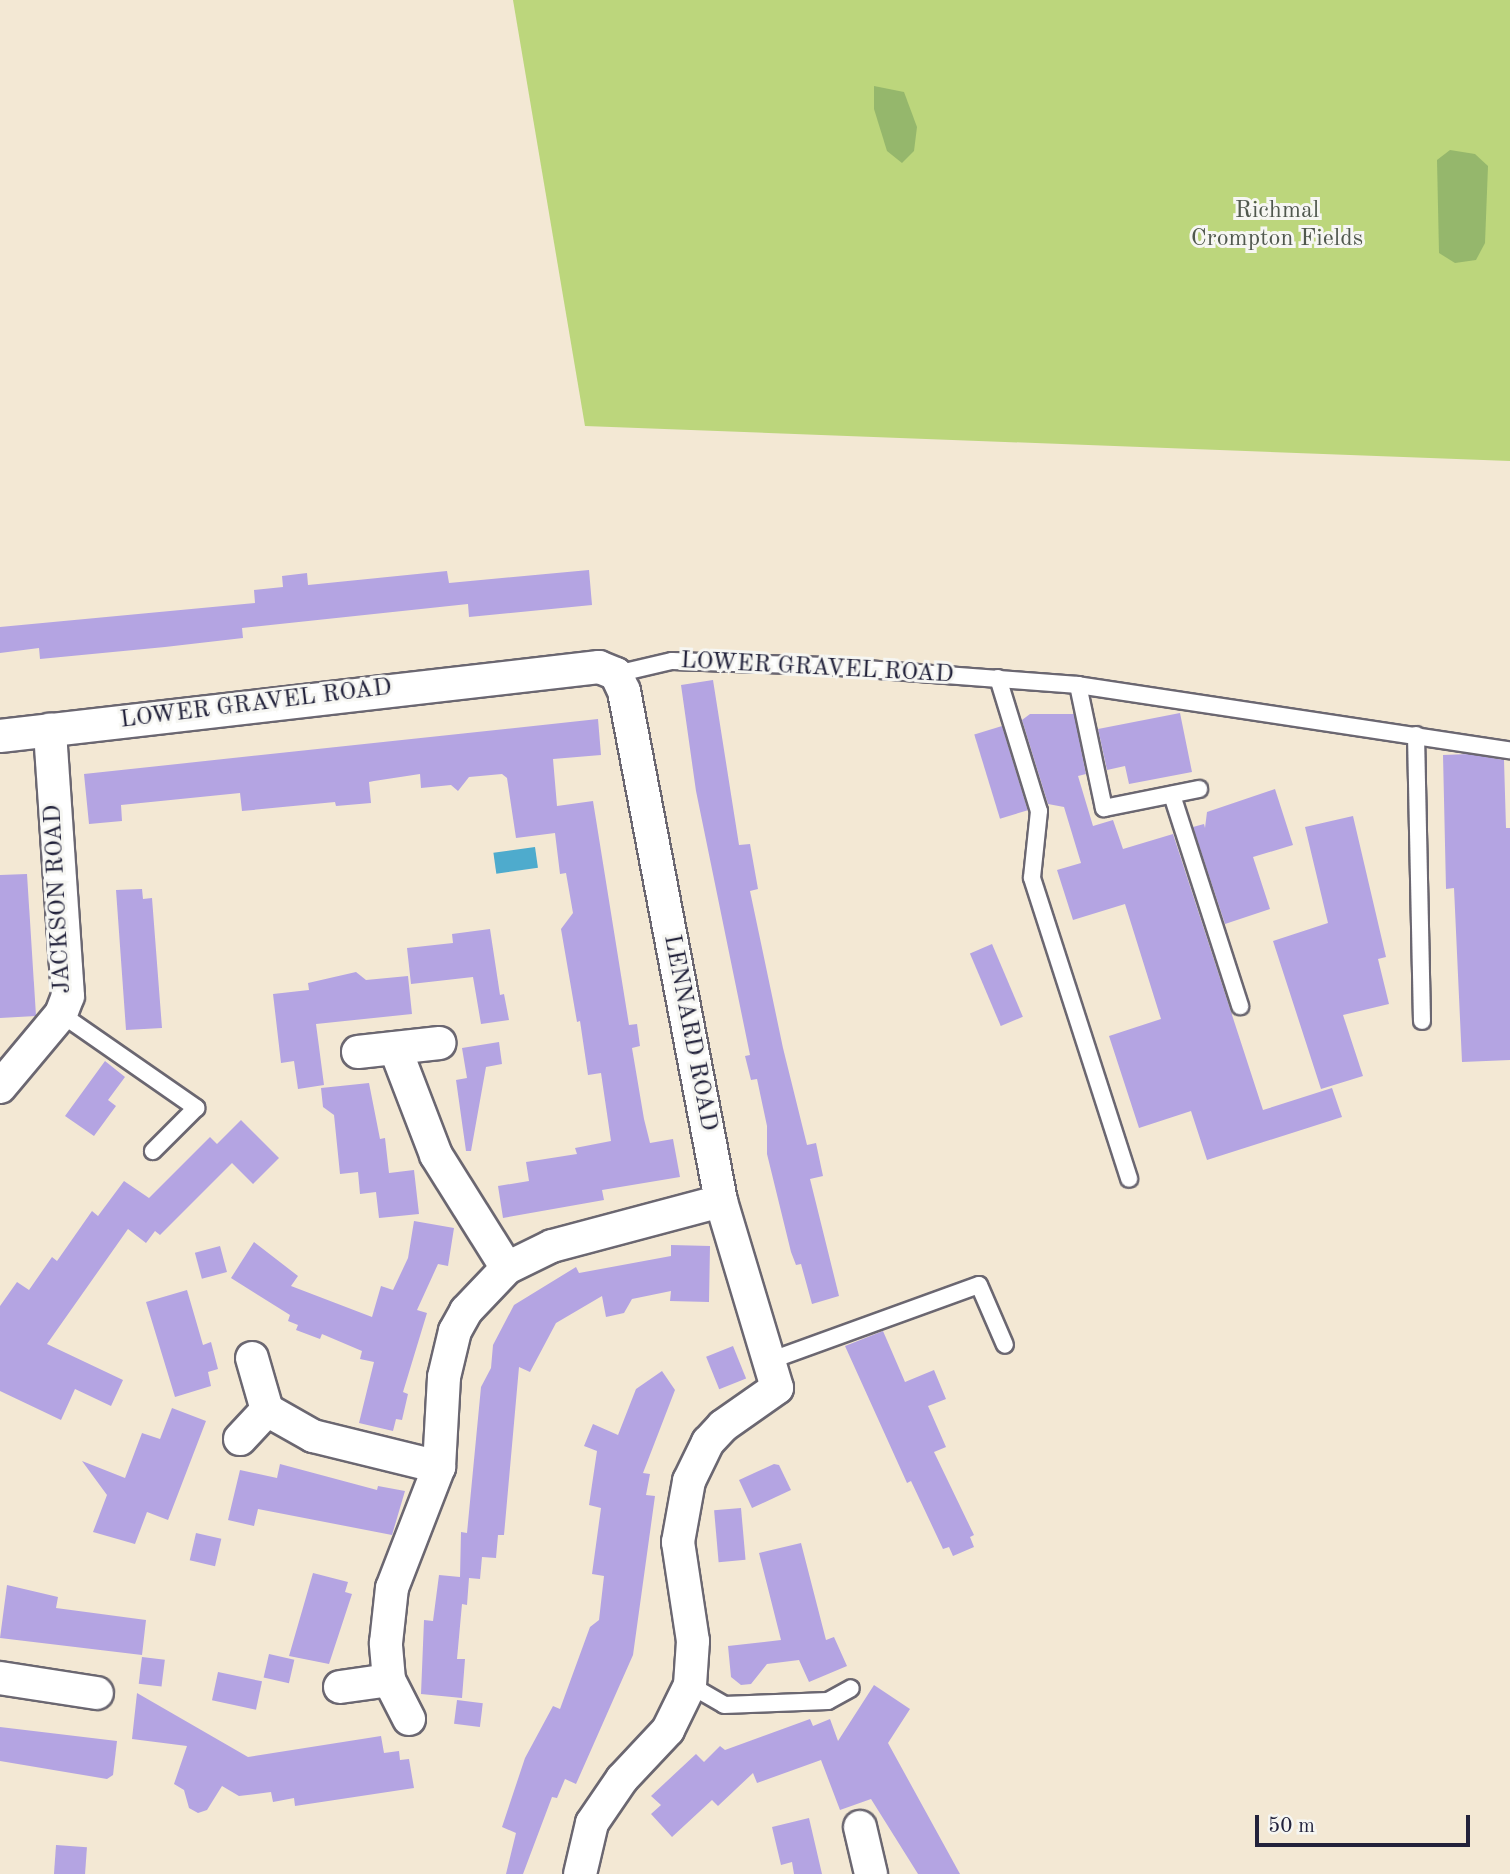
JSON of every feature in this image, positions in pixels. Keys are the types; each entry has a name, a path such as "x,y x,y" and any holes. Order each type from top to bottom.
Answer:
{"street":[{"name":"LOWER GRAVEL ROAD","path":"0,736 599,667 616,674"},
{"name":"LENNARD ROAD","path":"616,674 624,691 720,1201 773,1374"},
{"name":"JACKSON ROAD","path":"0,1087 61,1014 68,996 50,730"},
{"path":"358,1052 440,1043"},
{"path":"395,1048 436,1155 507,1268"},
{"path":"409,1719 389,1680 386,1643 392,1588 439,1467 444,1377 455,1331 479,1294 507,1268 552,1246 720,1201"},
{"path":"252,1358 267,1410 313,1436 439,1467"},
{"path":"580,1874 592,1823 622,1779 668,1730 690,1685 693,1641 678,1542 689,1481 708,1442 773,1374"},
{"path":"240,1439 267,1410"},
{"path":"0,1678 97,1693"},
{"path":"340,1687 389,1680"},
{"path":"860,1826 871,1874"}],"lane":[{"name":"LOWER GRAVEL ROAD","path":"616,674 672,661 998,678 1078,685 1510,750"},
{"path":"998,678 1039,811 1032,877 1129,1179"},
{"path":"1078,685 1104,808 1199,789"},
{"path":"1416,735 1422,1021"},
{"path":"1172,794 1240,1006"},
{"path":"61,1014 196,1108 153,1151"},
{"path":"773,1374 979,1285 1005,1345"},
{"path":"690,1685 724,1705 828,1701 851,1688"}],"green space":[{"name":"Richmal Crompton Fields","path":"513,0 1510,0 1510,461 585,426"},
{"path":"874,86 904,92 917,127 914,151 902,163 887,151 874,109"},
{"path":"1450,150 1475,154 1488,166 1485,243 1476,260 1455,263 1439,253 1437,160"}],"water":[{"path":"535,847 538,868 496,874 493,853"}],"building":[{"path":"589,570 592,605 469,617 468,604 242,628 243,638 165,647 40,659 39,648 0,653 0,627 255,603 254,590 283,587 282,576 307,573 308,585 447,571 449,583"},
{"path":"713,680 739,845 750,844 758,889 750,891 783,1048 807,1145 816,1143 823,1176 810,1179 839,1296 812,1304 801,1264 796,1265 791,1252 767,1154 767,1126 757,1079 751,1080 745,1056 750,1055 696,791 681,685"},
{"path":"1180,713 1192,772 1129,784 1125,766 1107,770 1098,729"},
{"path":"1030,714 1074,714 1086,774 1078,776 1093,826 1113,820 1123,849 1173,834 1263,1110 1332,1088 1342,1117 1207,1160 1191,1111 1139,1128 1109,1036 1161,1019 1125,904 1073,920 1057,870 1081,863 1064,807 1048,804 1022,720"},
{"path":"598,719 601,755 553,759 557,806 593,801 629,1025 637,1024 640,1046 632,1048 644,1119 650,1143 673,1139 680,1177 602,1190 604,1200 503,1218 498,1186 529,1181 526,1162 577,1154 575,1148 611,1141 601,1073 588,1075 580,1021 577,1022 561,929 573,913 566,873 560,874 555,833 516,838 507,778 502,774 469,777 458,791 451,785 421,788 420,774 374,781 369,782 371,803 336,806 335,802 242,811 240,793 121,805 122,821 89,824 84,774"},
{"path":"1002,726 1028,810 1000,819 974,734"},
{"path":"1469,754 1504,760 1506,828 1510,828 1510,1060 1462,1062 1454,888 1446,889 1443,755"},
{"path":"1275,789 1293,845 1253,857 1270,909 1225,924 1193,827 1204,824 1205,828 1207,812"},
{"path":"1353,816 1386,957 1378,959 1389,1004 1343,1015 1363,1076 1321,1089 1273,941 1328,923 1305,827"},
{"path":"27,874 36,1016 0,1018 0,875"},
{"path":"142,889 143,899 152,898 162,1028 126,1030 116,890"},
{"path":"490,929 500,995 504,994 509,1020 481,1024 473,977 411,984 407,948 453,943 452,934"},
{"path":"992,944 1023,1017 1001,1026 970,953"},
{"path":"356,972 366,980 408,976 412,1014 316,1024 324,1085 298,1089 294,1061 281,1063 273,994 309,990 308,983"},
{"path":"499,1042 502,1064 486,1067 471,1151 466,1151 456,1080 467,1078 462,1048"},
{"path":"105,1061 125,1077 108,1100 116,1106 94,1136 65,1116"},
{"path":"369,1083 380,1139 385,1138 389,1173 414,1170 419,1214 379,1218 376,1192 360,1194 358,1172 340,1174 334,1115 323,1107 321,1088"},
{"path":"241,1120 279,1158 253,1184 232,1163 160,1235 155,1231 146,1243 128,1229 47,1344 123,1380 111,1406 75,1389 61,1420 0,1391 0,1306 17,1282 29,1290 52,1257 57,1261 92,1211 98,1216 124,1181 149,1198 210,1137 217,1144"},
{"path":"414,1221 454,1228 448,1266 438,1264 417,1310 427,1313 403,1392 408,1394 402,1420 396,1419 393,1431 359,1423 374,1362 360,1359 362,1351 322,1334 320,1339 296,1330 298,1325 288,1321 290,1315 231,1278 254,1242 298,1276 291,1286 372,1317 381,1286 393,1290 408,1258"},
{"path":"671,1245 710,1246 709,1302 670,1301 671,1291 632,1299 624,1313 606,1317 602,1296 556,1323 530,1372 519,1367 504,1535 498,1535 496,1558 482,1557 480,1579 469,1578 467,1605 462,1604 457,1659 465,1659 462,1698 421,1694 424,1620 433,1621 439,1575 460,1577 461,1532 467,1533 481,1387 491,1368 493,1345 514,1305 576,1267 579,1273 671,1256"},
{"path":"220,1246 227,1272 202,1279 195,1253"},
{"path":"187,1290 203,1345 211,1342 218,1369 208,1372 211,1386 175,1397 146,1302"},
{"path":"883,1331 905,1382 934,1370 946,1399 928,1406 946,1447 934,1452 974,1535 970,1537 974,1547 953,1556 949,1547 943,1549 911,1481 907,1483 845,1346"},
{"path":"733,1346 746,1378 719,1389 706,1357"},
{"path":"662,1371 675,1390 643,1473 650,1474 646,1495 655,1496 633,1655 576,1784 565,1779 557,1798 552,1797 523,1874 506,1874 516,1833 502,1827 525,1758 553,1706 560,1709 590,1627 599,1620 604,1576 592,1574 601,1508 589,1505 597,1451 584,1446 593,1424 618,1435 636,1389"},
{"path":"172,1408 206,1421 168,1520 147,1512 135,1544 93,1532 107,1495 82,1461 125,1478 142,1433 160,1439"},
{"path":"280,1464 377,1490 378,1486 405,1491 392,1535 258,1509 254,1526 228,1520 240,1470 277,1478"},
{"path":"774,1464 779,1465 791,1490 752,1508 739,1480"},
{"path":"741,1508 746,1560 719,1562 714,1510"},
{"path":"196,1533 221,1539 215,1566 190,1560"},
{"path":"801,1543 826,1640 834,1637 847,1666 809,1682 799,1660 767,1664 751,1684 741,1685 731,1677 728,1646 781,1640 759,1553"},
{"path":"313,1573 348,1582 345,1592 352,1594 329,1664 289,1656"},
{"path":"7,1585 58,1597 56,1608 146,1620 142,1655 0,1638"},
{"path":"269,1654 294,1660 289,1683 264,1677"},
{"path":"142,1657 165,1660 162,1687 139,1684"},
{"path":"218,1672 262,1681 256,1710 212,1700"},
{"path":"874,1685 910,1709 888,1743 960,1874 918,1874 871,1799 840,1810 821,1760 757,1783 753,1773 718,1806 712,1800 672,1837 651,1814 661,1805 651,1796 696,1754 704,1762 720,1746 725,1750 810,1719 813,1726 830,1719 838,1741"},
{"path":"137,1693 248,1757 381,1736 384,1753 399,1751 400,1760 409,1759 414,1788 295,1806 294,1798 273,1802 271,1792 239,1796 222,1786 207,1810 198,1813 189,1808 184,1790 174,1784 187,1746 132,1739"},
{"path":"457,1700 483,1703 480,1727 454,1724"},
{"path":"0,1727 117,1741 113,1775 107,1779 0,1761"},
{"path":"809,1818 822,1874 794,1874 792,1862 781,1865 772,1827"},
{"path":"56,1845 87,1847 85,1874 54,1874"}]}
